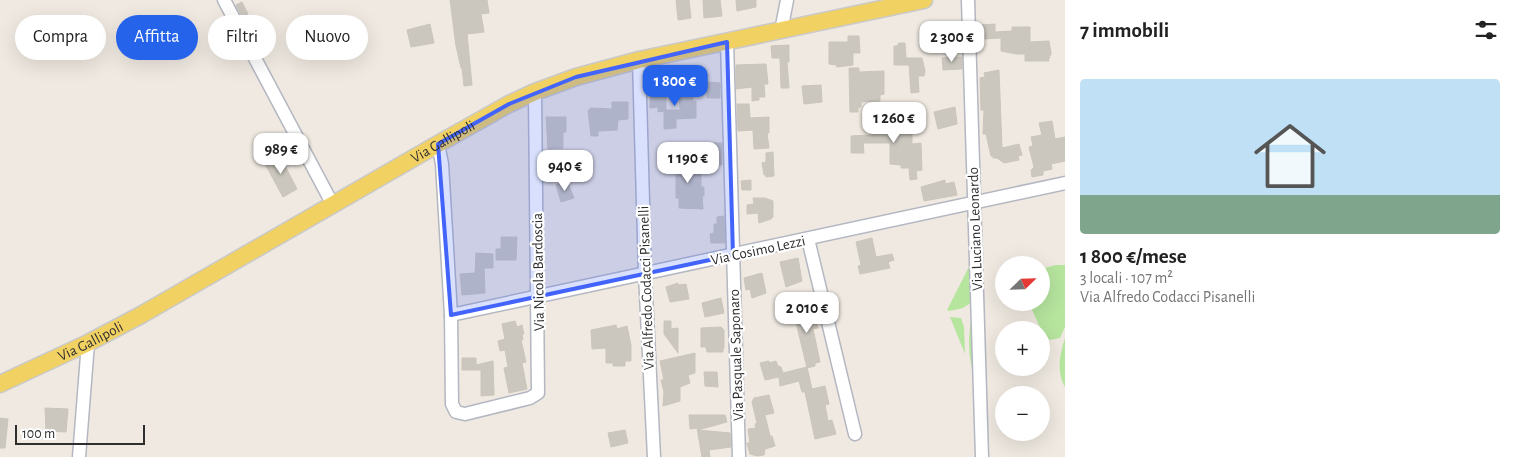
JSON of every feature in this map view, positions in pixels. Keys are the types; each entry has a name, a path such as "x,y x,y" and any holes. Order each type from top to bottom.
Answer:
{"main road":[{"name":"Via Gallipoli","path":"0,384 88,343 141,315 438,144 509,104 535,92 576,77 639,60 924,0"}],"street":[{"path":"224,0 333,205"},
{"path":"781,31 787,0"},
{"name":"Via Luciano Leonardo","path":"968,0 982,457"},
{"name":"Via Pasquale Saponaro","path":"727,42 739,457"},
{"name":"Via Alfredo Codacci Pisanelli","path":"639,60 645,274 654,457"},
{"name":"Via Nicola Bardoscia","path":"451,315 452,404 456,412 465,414 530,398 538,393 535,92"},
{"path":"438,144 442,164 451,315"},
{"name":"Via Cosimo Lezzi","path":"451,315 1065,182"},
{"path":"808,239 855,434"},
{"path":"79,457 88,343"}],"highlighted area":[{"path":"727,42 733,255 451,315 438,144 509,104 576,77"}],"green space":[{"path":"973,259 972,302 963,308 949,311 947,310"},
{"path":"1065,265 1065,327 1060,338 1050,340 1050,321 1037,321 1033,311 1050,311 1050,267"},
{"path":"973,311 975,381 969,346"},
{"path":"950,317 961,318 964,327 965,354"},
{"path":"1065,338 1065,387 1060,375 1060,356"}],"building":[{"path":"450,0 487,0 489,13 481,14 484,32 467,34 472,85 464,86"},
{"path":"676,0 689,0 691,18 678,20"},
{"path":"703,0 720,0 722,16 704,18"},
{"path":"736,0 756,0 756,7 737,11"},
{"path":"242,2 248,14 241,15 236,5"},
{"path":"430,24 434,43 411,47 407,30"},
{"path":"995,24 995,32 1012,31 1012,27 1030,27 1030,42 1049,41 1051,55 1048,58 1049,61 1025,61 1025,54 1001,51 1001,38 983,39 983,35 979,35 979,25"},
{"path":"848,36 859,36 860,53 853,53 853,65 837,67 836,65 829,64 829,42 848,42"},
{"path":"899,43 905,43 906,58 922,58 925,71 924,76 918,76 919,92 911,93 909,65 894,65 894,46 897,46"},
{"path":"789,45 789,62 787,62 789,88 781,88 780,58 772,58 771,46"},
{"path":"962,57 962,69 943,70 942,58"},
{"path":"766,64 768,84 764,84 765,97 759,97 759,100 752,101 752,87 736,89 736,65"},
{"path":"849,68 859,68 859,72 884,71 884,94 880,95 880,101 861,102 858,112 850,112"},
{"path":"999,70 1002,148 1019,144 1022,155 1018,156 1019,160 1004,163 991,156 986,134 983,134 984,110 981,110 980,78 985,77 984,73"},
{"path":"707,82 720,83 720,98 707,98"},
{"path":"821,85 822,102 804,104 802,86"},
{"path":"679,90 693,90 693,102 696,101 696,118 676,119 676,128 664,129 664,111 658,112 658,107 650,108 650,93 666,92 666,110 680,110"},
{"path":"612,102 628,102 628,119 618,120 617,130 598,131 598,136 591,136 588,110 590,108 612,109"},
{"path":"737,104 749,104 750,118 769,117 769,133 767,133 769,148 754,149 753,130 738,131"},
{"path":"955,107 957,124 938,129 934,112"},
{"path":"902,114 903,125 912,124 912,144 921,143 922,170 916,171 917,179 910,180 909,168 901,168 901,165 890,164 890,143 863,143 864,153 851,153 851,136 872,135 872,125 893,125 892,115"},
{"path":"546,117 566,117 566,132 563,132 563,148 548,149"},
{"path":"1052,121 1055,139 1065,137 1065,161 1051,164 1052,169 1043,171 1043,175 1032,177 1031,170 1034,167 1029,147 1033,146 1031,137 1042,135 1039,123"},
{"path":"712,143 722,143 722,165 710,165"},
{"path":"773,152 774,176 766,177 762,163 766,162 766,153"},
{"path":"688,153 689,160 692,160 693,170 701,169 701,187 704,187 704,196 702,196 703,209 679,208 679,198 676,198 676,154"},
{"path":"279,154 297,189 283,197 264,162"},
{"path":"751,180 751,190 742,190 741,181"},
{"path":"945,180 945,184 954,182 957,195 924,201 921,187"},
{"path":"567,181 574,198 561,202 556,185"},
{"path":"753,198 765,198 773,201 773,217 771,219 759,223 758,213 747,214 747,205 754,204"},
{"path":"724,216 725,243 711,243 710,234 714,233 714,224 717,224 717,217"},
{"path":"501,237 517,237 516,260 496,260 496,249 501,249"},
{"path":"872,238 876,257 892,254 894,260 888,262 890,268 860,274 858,266 861,265 856,242"},
{"path":"476,253 493,254 493,268 484,268 485,293 462,295 460,274 475,273"},
{"path":"798,258 802,281 786,287 780,262"},
{"path":"762,273 766,293 752,298 750,289 746,290 744,278"},
{"path":"678,283 678,285 686,284 689,299 670,302 666,287"},
{"path":"721,298 724,313 705,317 702,303"},
{"path":"808,304 810,311 813,311 818,328 813,329 820,362 815,363 815,366 807,368 793,310 797,309 796,307"},
{"path":"515,321 517,327 522,325 524,334 522,334 523,340 521,340 526,362 522,363 527,389 509,393 504,368 508,367 505,350 500,351 498,341 505,339 502,324"},
{"path":"664,321 671,321 671,329 678,328 678,353 664,334"},
{"path":"616,325 617,329 627,326 631,345 631,361 625,361 625,366 613,366 613,363 606,363 606,348 592,349 591,330"},
{"path":"721,327 724,330 723,352 707,352 706,347 701,347 701,328"},
{"path":"695,353 695,373 688,375 690,383 680,387 680,401 663,406 664,392 661,380 664,380 660,361"},
{"path":"462,358 476,358 476,365 493,361 494,395 481,396 481,370 462,370"},
{"path":"769,361 769,363 776,361 783,373 807,367 812,389 825,386 829,404 825,405 828,421 832,420 836,434 815,439 805,392 802,392 799,381 780,386 779,377 765,380 760,363"},
{"path":"704,372 717,372 718,387 705,386"},
{"path":"769,395 774,413 765,415 770,436 772,436 775,446 765,449 764,455 757,456 750,454 747,443 750,443 748,429 756,428 755,424 757,423 752,402 754,398"},
{"path":"45,408 68,409 66,432 46,431"},
{"path":"689,415 725,415 727,422 698,430 730,433 731,447 709,450 710,457 702,457 697,428 690,429"},
{"path":"0,418 8,419 5,448 0,448"},
{"path":"625,430 628,443 611,447 608,433"}]}
